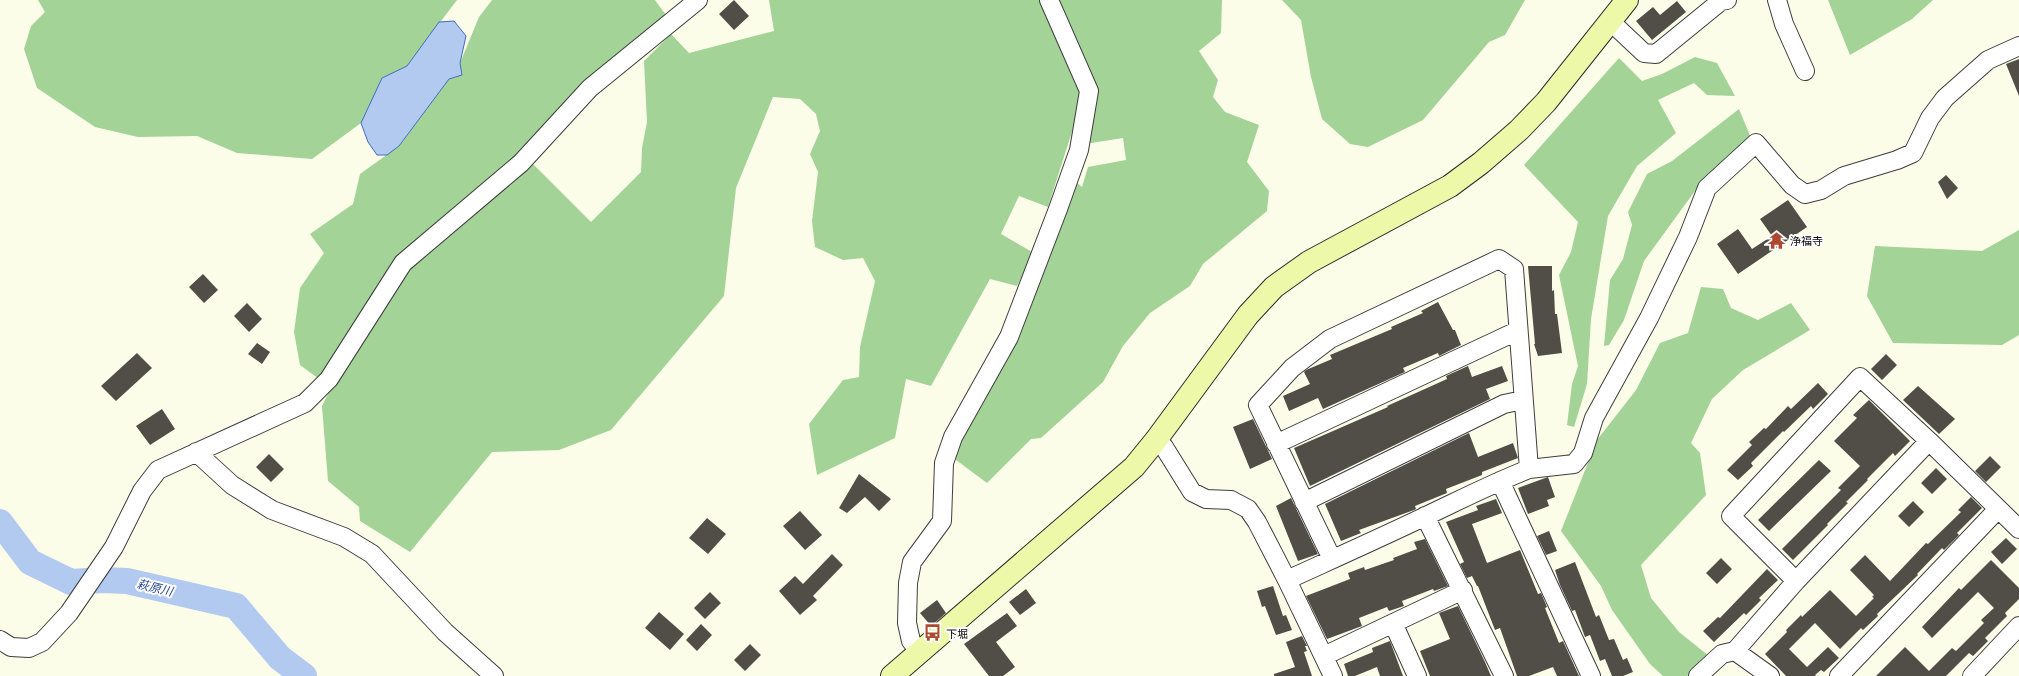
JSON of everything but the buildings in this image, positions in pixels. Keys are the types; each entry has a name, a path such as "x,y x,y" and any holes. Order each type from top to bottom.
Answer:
{"street":[{"path":"0,640 11,647 29,648 42,642 69,612 97,573 114,547 142,491 158,470 305,403 329,379 402,262 521,163 590,88 698,0"},
{"path":"920,652 911,641 907,623 908,583 912,562 942,521 944,463 953,437 1008,337 1058,209 1079,150 1088,91 1048,0"},
{"path":"892,676 1134,467 1156,440 1248,315 1274,287 1310,262 1450,186 1481,163 1519,130 1546,102 1627,0"},
{"path":"1610,21 1644,53 1656,54 1721,1 1727,0"},
{"path":"1777,0 1784,24 1805,71"},
{"path":"1287,580 1500,481 1529,470 1574,464 1583,452 1594,418 1652,312 1688,238 1707,188 1756,143 1792,185 1805,194 1821,190 1844,176 1898,160 1912,153 1930,118 1945,98 1988,60 2019,46"},
{"path":"1332,559 1258,405 1292,368 1330,339 1499,259 1514,269 1517,331 1529,470"},
{"path":"1276,444 1517,331"},
{"path":"1796,581 1731,516 1860,377 1929,441 2019,529"},
{"path":"1304,502 1504,404 1523,400"},
{"path":"1156,440 1164,447 1192,492 1206,499 1231,500 1248,509 1257,522 1287,580 1324,656 1332,676"},
{"path":"1698,676 1722,654 1735,651 1796,581 1929,441"},
{"path":"196,452 232,485 272,510 344,537 372,554 445,632 494,676"},
{"path":"1500,481 1591,676"},
{"path":"1838,676 1998,509"},
{"path":"1425,516 1463,590 1504,676"},
{"path":"1324,656 1463,590"},
{"path":"1393,623 1417,676"},
{"path":"1972,676 2019,626"},
{"path":"1735,651 1770,676"}],"green space":[{"path":"38,0 457,0 407,66 382,78 361,123 312,159 237,153 197,136 138,137 95,127 37,88 24,49 31,26 45,12"},
{"path":"492,0 655,0 668,18 517,156 400,257 319,379 300,365 294,332 300,288 324,253 310,234 353,204 360,174 399,146 449,79 462,75 460,63 479,17"},
{"path":"769,0 1044,0 1085,91 1048,207 1019,196 1001,234 1034,253 1017,286 990,279 931,386 906,379 895,438 817,475 809,424 843,380 859,377 860,347 875,281 863,258 843,260 815,247 812,221 818,172 810,154 820,131 816,114 800,99 773,97 736,188 724,296 611,430 559,450 492,452 410,552 360,521 359,507 328,481 322,406 334,382 407,271 531,162 591,222 641,172 642,148 647,122 644,61 671,34 689,53 774,31"},
{"path":"1055,0 1222,0 1221,33 1199,51 1218,80 1213,97 1225,112 1259,125 1247,162 1269,191 1267,211 1203,264 1190,286 1150,313 1123,346 1103,382 1041,438 1031,439 987,483 952,457 1075,181 1082,187 1088,167 1126,160 1123,138 1085,144 1094,91"},
{"path":"1282,0 1525,0 1505,35 1489,42 1423,120 1368,147 1350,144 1322,119 1311,77 1301,20"},
{"path":"1828,0 1933,0 1912,19 1850,55"},
{"path":"1695,57 1717,63 1735,96 1707,95 1694,83 1658,100 1676,133 1637,166 1608,216 1591,319 1587,384 1574,427 1567,425 1572,384 1578,366 1559,275 1571,252 1578,222 1524,165 1619,58 1642,81 1662,74"},
{"path":"1739,109 1751,138 1700,184 1644,261 1624,320 1609,345 1604,346 1610,280 1623,259 1632,225 1628,212 1647,174 1672,161"},
{"path":"2019,230 2019,335 2002,345 1893,343 1867,296 1875,246 1982,251"},
{"path":"1701,287 1723,289 1731,308 1758,320 1791,303 1810,330 1743,370 1712,399 1691,443 1700,453 1706,495 1641,565 1651,598 1679,632 1709,656 1687,676 1663,676 1650,664 1612,610 1601,586 1561,531 1597,440 1636,390 1660,343 1688,333"}],"water":[{"path":"454,21 466,36 460,63 462,75 449,79 399,146 387,155 377,155 368,142 361,123 382,78 407,66 439,22"}],"waterway":[{"name":"萩原川","path":"0,522 30,562 71,582 103,580 127,581 236,606 280,658 304,676"}],"place":[{"name":"浄福寺","path":"1777,240"},
{"name":"下堀","path":"933,633"}]}
